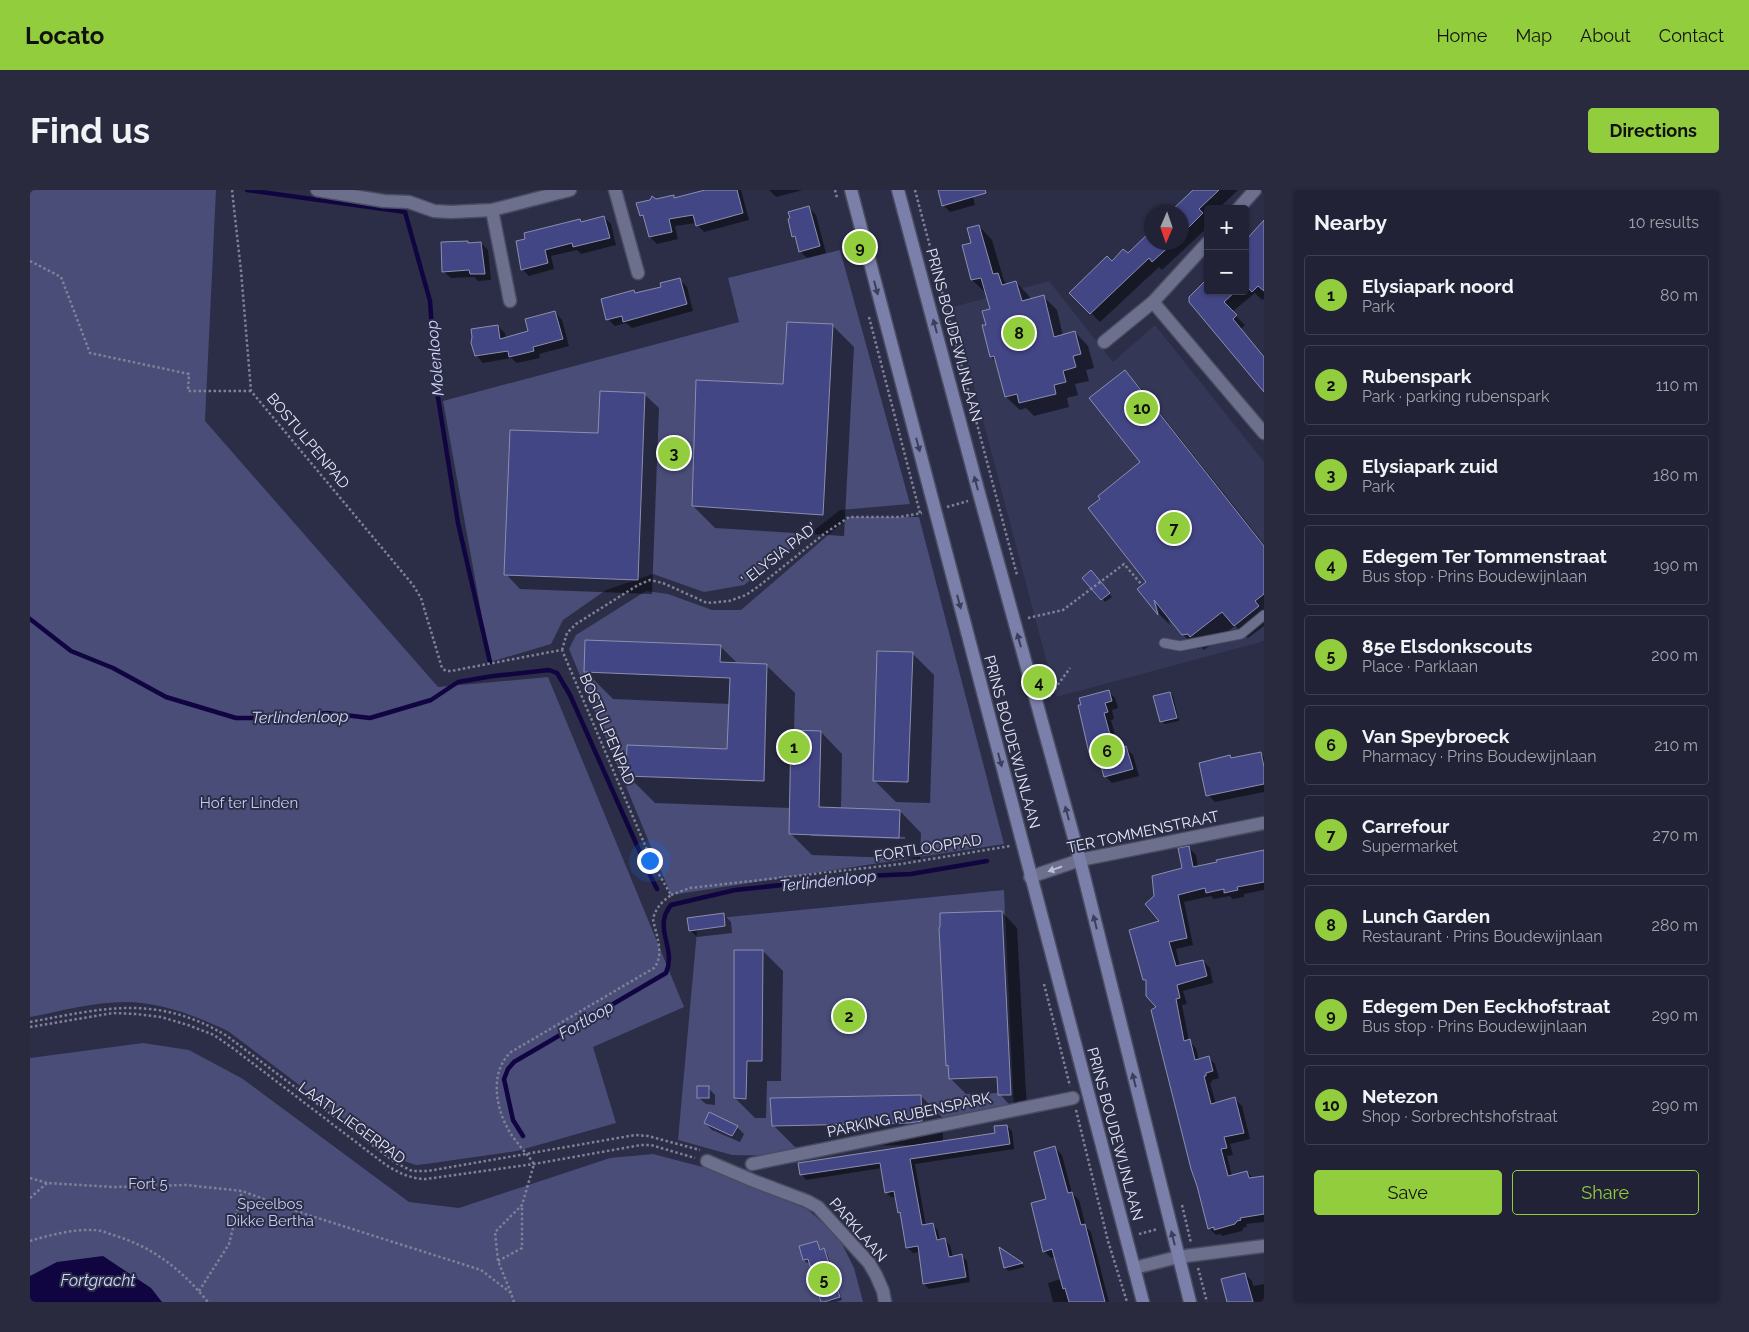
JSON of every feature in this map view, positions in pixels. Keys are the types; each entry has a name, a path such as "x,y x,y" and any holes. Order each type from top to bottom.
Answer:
{"main road":[{"name":"PRINS BOUDEWIJNLAAN","path":"851,190 1143,1302"},
{"name":"PRINS BOUDEWIJNLAAN","path":"898,190 1080,860 1190,1302"}],"street":[{"path":"317,190 384,201 409,196 434,211 492,210 570,190"},
{"path":"615,190 638,273"},
{"path":"1242,205 1255,190"},
{"path":"492,210 510,301"},
{"path":"1104,342 1153,302 1204,246"},
{"path":"1153,302 1264,433"},
{"name":"TER TOMMENSTRAAT","path":"1030,877 1080,860 1264,823"},
{"name":"PARKING RUBENSPARK","path":"752,1164 1073,1098"},
{"name":"PARKLAAN","path":"706,1156 754,1182 807,1200 818,1208 869,1263 876,1275 885,1302"},
{"path":"1134,1268 1178,1257 1264,1246"}],"lane":[{"path":"1164,643 1180,646 1241,634 1264,615"}],"path":[{"name":"BOSTULPENPAD","path":"232,190 251,392 414,585 421,598 442,668 446,671 451,671 562,650 653,864 671,895"},
{"name":"BOSTULPENPAD","path":"30,261 61,277 90,354 189,374 188,391 251,392"},
{"path":"934,510 996,492"},
{"name":"' ELYSIA PAD'","path":"562,650 567,633 576,624 638,585 650,580 663,583 708,603 730,601 746,595 759,586 824,534 849,517 899,516 920,514 934,510"},
{"path":"1028,618 1063,610 1124,564 1142,585"},
{"path":"1049,697 1070,668"},
{"name":"FORTLOOPPAD","path":"671,895 690,888 901,864 1010,846"},
{"path":"498,1261 522,1248 522,1205 534,1164 527,1153 514,1140 502,1117 497,1082 499,1067 510,1052 654,968 658,963 660,954 654,914 660,903 671,895"},
{"path":"30,1022 100,1009 132,1007 167,1011 203,1023 227,1036 396,1163 412,1170 428,1171 635,1135 648,1136 706,1156"},
{"name":"LAATVLIEGERPAD","path":"30,1027 113,1013 161,1017 214,1035 386,1165 416,1179 534,1164 646,1144 706,1156"},
{"path":"30,1178 47,1183 114,1187 186,1185 242,1191 302,1213 481,1270 512,1293"},
{"path":"30,1198 47,1183"},
{"path":"199,1290 229,1244 242,1191"},
{"path":"514,1302 498,1261 496,1232 522,1205"},
{"path":"1126,1237 1186,1222"},
{"path":"30,1241 51,1235 95,1230 131,1240 164,1258 199,1290 208,1302"},
{"path":"1194,1255 1207,1302"}],"shaded area":[{"path":"1049,281 1113,362 1155,325 1264,462 1264,640 1261,642 1056,697 953,307"}],"green space":[{"name":"Hof ter Linden","path":"30,190 216,190 205,421 438,687 548,677 684,1007 593,1047 616,1123 517,1151 416,1165 389,1153 228,1031 191,1015 152,1004 113,1002 30,1017"},
{"path":"840,250 910,504 840,510 744,585 704,592 653,574 606,590 563,620 551,644 490,662 443,401 739,322 728,278"},
{"path":"849,517 919,517 1004,844 671,895 569,649 576,635 646,591 668,594 712,610 741,610"},
{"path":"1004,890 1014,1112 902,1141 802,1156 732,1155 678,1140 698,920"},
{"name":"Speelbos Dikke Bertha","path":"143,1043 189,1050 243,1079 409,1202 459,1208 610,1158 653,1154 714,1170 807,1209 838,1236 854,1268 863,1302 30,1302 30,1058"}],"water":[{"name":"Fortgracht","path":"103,1256 151,1288 162,1302 30,1302 30,1276 57,1262"}],"building":[{"path":"705,190 737,190 743,213 696,226 693,215 669,219 672,232 649,237 643,215 640,216 636,203 650,200 652,196 656,199 674,195 674,198"},
{"path":"938,190 985,190 986,193 942,206"},
{"path":"1193,190 1219,190 1199,209 1203,213 1189,227 1189,205 1177,205"},
{"path":"809,206 820,246 799,252 795,236 792,237 788,212"},
{"path":"604,216 610,238 573,247 572,243 545,250 548,263 521,270 516,241 525,239 524,233 580,219 581,222"},
{"path":"1264,220 1264,291 1258,286 1252,292 1249,289 1249,237"},
{"path":"979,225 993,274 998,273 1002,285 1016,281 1022,301 1044,295 1054,337 1075,331 1081,354 1073,356 1076,367 1063,371 1066,382 1054,385 1056,394 1019,403 1017,394 1005,397 994,356 990,357 982,325 986,325 982,311 990,309 981,278 971,280 962,245 971,243 967,228"},
{"path":"1144,238 1144,250 1165,250 1152,262 1149,258 1090,314 1069,293 1107,256 1112,261 1123,249 1128,253"},
{"path":"468,241 468,243 481,242 485,274 470,274 469,270 442,272 441,242"},
{"path":"680,278 687,304 623,322 622,316 606,320 601,299 634,290 635,293 661,287 660,283"},
{"path":"1204,282 1204,295 1232,295 1224,302 1237,315 1233,319 1264,357 1264,392 1189,302 1189,297"},
{"path":"555,311 563,339 533,347 534,351 509,357 508,351 475,356 471,343 471,329 498,325 500,339 528,331 525,319"},
{"path":"787,322 833,324 823,515 692,506 696,380 783,384"},
{"path":"1125,370 1264,546 1264,594 1255,601 1259,606 1234,626 1222,612 1190,637 1188,634 1182,635 1154,600 1158,615 1137,589 1146,582 1088,508 1100,499 1098,496 1140,462 1089,398"},
{"path":"600,391 645,393 638,580 504,575 510,430 598,433"},
{"path":"1091,570 1110,593 1101,600 1082,578"},
{"path":"585,640 721,645 720,662 767,664 764,781 626,776 627,745 727,749 730,678 584,672"},
{"path":"877,651 913,652 908,782 873,781"},
{"path":"1109,690 1112,701 1105,703 1108,712 1104,713 1114,749 1126,746 1133,769 1104,777 1098,755 1092,756 1091,752 1089,753 1078,705 1081,705 1079,698"},
{"path":"1170,692 1177,718 1160,722 1153,696"},
{"path":"791,730 821,731 819,807 900,810 899,838 789,834"},
{"path":"1261,752 1264,767 1264,784 1206,796 1199,763 1230,755 1231,758"},
{"path":"1189,846 1193,867 1264,850 1264,882 1237,887 1238,890 1224,893 1224,889 1206,893 1205,888 1178,895 1187,938 1169,942 1176,966 1203,960 1207,976 1177,985 1180,998 1176,999 1184,1041 1190,1039 1195,1060 1209,1056 1213,1071 1206,1073 1206,1076 1204,1076 1211,1104 1235,1097 1244,1133 1224,1137 1227,1148 1221,1149 1228,1176 1247,1171 1249,1178 1264,1176 1264,1214 1240,1218 1241,1220 1235,1224 1214,1230 1214,1227 1208,1229 1191,1169 1151,1010 1156,1007 1146,996 1146,980 1143,980 1129,930 1159,921 1145,904 1154,896 1152,876 1182,868 1178,848"},
{"path":"1002,911 1011,1095 998,1095 997,1077 949,1079 948,1065 946,1066 939,928 940,913"},
{"path":"724,913 725,926 689,931 687,918"},
{"path":"734,950 763,950 762,1061 747,1061 746,1099 734,1098"},
{"path":"697,1086 709,1086 709,1098 697,1098"},
{"path":"921,1095 922,1121 909,1123 772,1126 770,1098"},
{"path":"709,1112 738,1126 732,1136 704,1123"},
{"path":"1007,1125 1010,1144 910,1159 922,1225 933,1223 937,1240 945,1238 949,1257 962,1254 966,1277 923,1284 918,1246 906,1248 900,1212 898,1213 894,1191 885,1193 880,1163 800,1175 798,1163 995,1133 994,1126"},
{"path":"1055,1146 1068,1193 1072,1192 1081,1225 1085,1224 1105,1302 1069,1302 1065,1288 1063,1289 1052,1249 1043,1252 1031,1203 1046,1199 1034,1152"},
{"path":"817,1241 820,1250 824,1248 840,1297 824,1302 821,1302 808,1259 803,1260 799,1246"},
{"path":"999,1247 1023,1263 1004,1268"},
{"path":"1245,1273 1253,1302 1227,1302 1221,1279"}],"waterway":[{"name":"Molenloop","path":"247,190 405,212 430,301 436,385 458,523 490,662"},
{"name":"Terlindenloop","path":"30,619 71,651 113,668 166,697 236,718 276,718 327,713 370,718 431,700 458,682 549,670 557,673 570,695 657,889"},
{"name":"Fortloop","path":"523,1136 513,1120 504,1079 508,1069 514,1062 666,973 669,955 664,922 671,905 735,890 866,876 911,874 987,861"}],"place":[{"name":"Edegem Den Eeckhofstraat","path":"860,247"},
{"name":"Lunch Garden","path":"1019,333"},
{"name":"Netezon","path":"1142,408"},
{"name":"Elysiapark zuid","path":"674,453"},
{"name":"Carrefour","path":"1174,528"},
{"name":"Edegem Ter Tommenstraat","path":"1039,682"},
{"name":"Elysiapark noord","path":"794,747"},
{"name":"Van Speybroeck","path":"1107,751"},
{"name":"Rubenspark","path":"849,1016"},
{"name":"85e Elsdonkscouts","path":"824,1279"}],"park label":[{"name":"Fort 5","path":"148,1184"}]}
